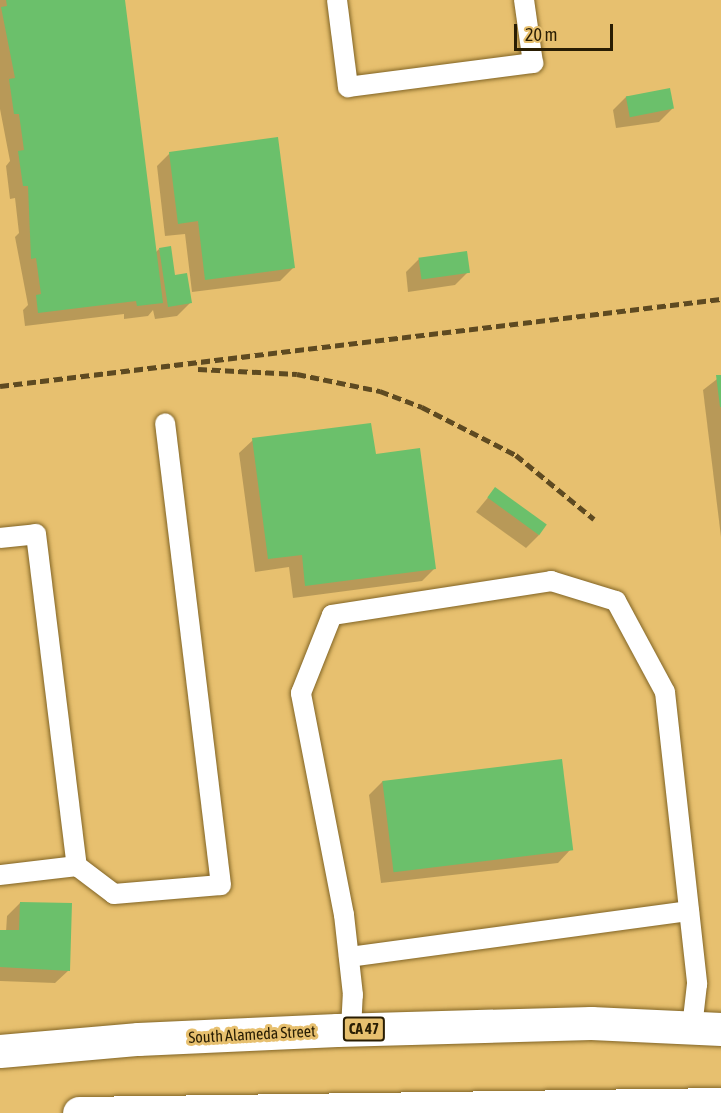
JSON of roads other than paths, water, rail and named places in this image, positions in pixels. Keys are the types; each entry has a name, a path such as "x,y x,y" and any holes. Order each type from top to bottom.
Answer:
{"main road":[{"name":"South Alameda Street","path":"0,1051 138,1039 351,1029 591,1023 707,1028"},
{"path":"0,1029 138,1039"},
{"path":"79,1113 721,1104"}],"lane":[{"path":"337,0 348,87 533,63 524,0"},
{"path":"0,874 77,866 114,894 221,885 165,423"},
{"path":"0,538 36,534 77,866"},
{"path":"351,1029 349,957 301,693 332,615 551,581 616,600 665,692 697,984 707,1028"},
{"path":"349,957 689,911"}],"railway":[{"path":"0,386 721,299"},
{"path":"198,369 297,374 380,391 422,407 516,455 594,519"}]}
